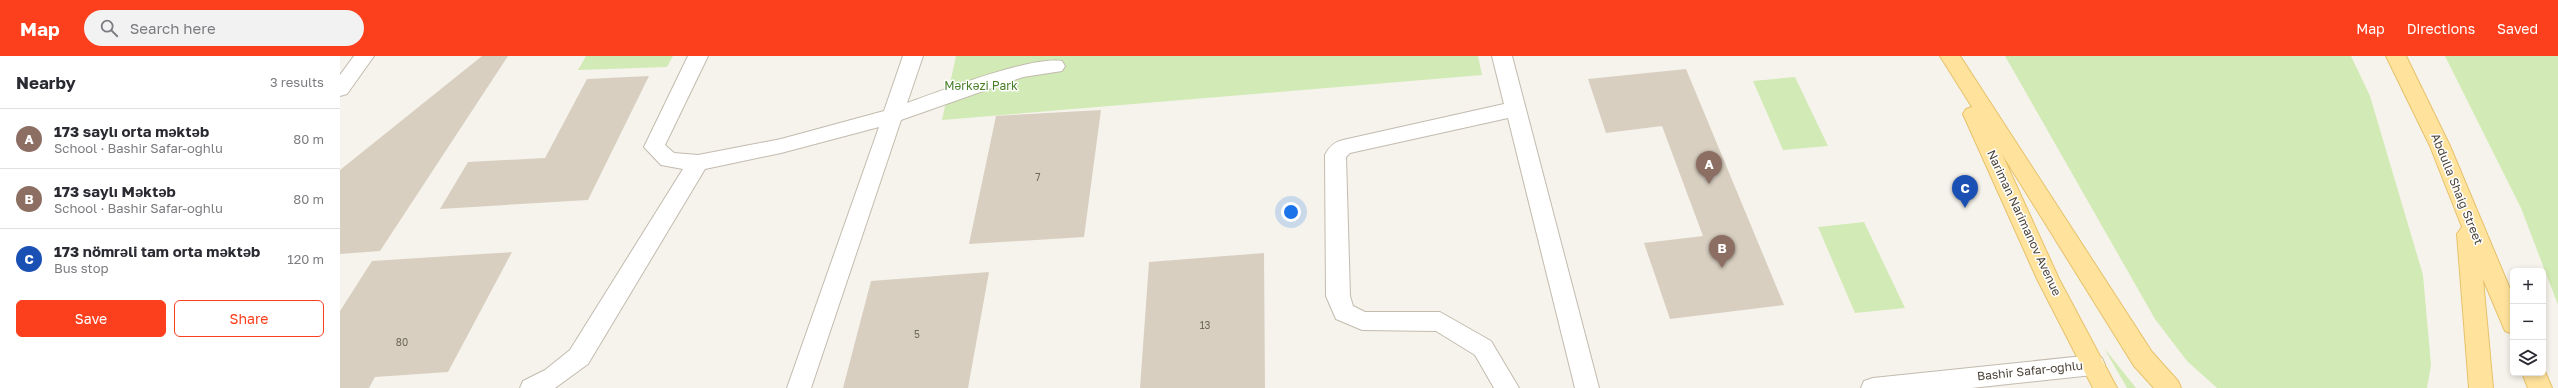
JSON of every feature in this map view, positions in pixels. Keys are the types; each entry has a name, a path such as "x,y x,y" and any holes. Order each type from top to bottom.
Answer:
{"main road":[{"name":"Nariman Narimanov Avenue","path":"1948,56 2048,279 2105,388"},
{"path":"1948,56 2143,359 2168,388"},
{"name":"Abdulla Shaig Street","path":"2396,56 2440,146 2510,317"},
{"path":"2467,213 2481,388"},
{"path":"2535,376 2540,388"}],"street":[{"path":"340,90 364,56"},
{"path":"698,56 654,147 668,160 698,162 781,146 891,116 1021,71 1055,66"},
{"path":"799,388 891,116 913,56"},
{"path":"1502,56 1587,388"},
{"path":"1507,388 1483,348 1440,322 1362,321 1344,312 1338,296 1335,155 1343,147 1515,109"},
{"path":"532,388 554,377 579,357 698,162"},
{"name":"Bashir Safar-oghlu","path":"1873,388 1990,382 2093,365"}],"green space":[{"path":"586,56 673,56 667,67 578,70"},
{"name":"Mərkəzi Park","path":"956,56 1478,56 1482,75 942,120"},
{"path":"2005,56 2351,56 2370,96 2423,275 2431,365 2427,388 2217,388 2187,361 2155,319"},
{"path":"2445,56 2558,56 2558,305 2546,274 2546,268 2544,268 2521,208"},
{"path":"1795,77 1828,146 1783,150 1753,81"},
{"path":"1864,222 1905,308 1855,313 1818,227"},
{"path":"2104,348 2136,388 2127,388"}],"building":[{"path":"482,56 508,56 380,251 340,254 340,170"},
{"path":"1686,69 1784,305 1670,319 1644,243 1703,236 1662,126 1606,133 1588,79"},
{"path":"649,76 588,200 440,209 468,162 545,158 587,79"},
{"path":"1101,110 1084,237 969,244 996,116"},
{"path":"512,252 448,372 375,377 369,388 340,388 340,311 372,261"},
{"path":"1264,253 1265,388 1140,388 1149,262"},
{"path":"989,272 968,388 843,388 871,281"}],"place":[{"name":"173 saylı orta məktəb","path":"1709,184"},
{"name":"173 nömrəli tam orta məktəb","path":"1965,208"},
{"name":"173 saylı Məktəb","path":"1722,268"}]}
